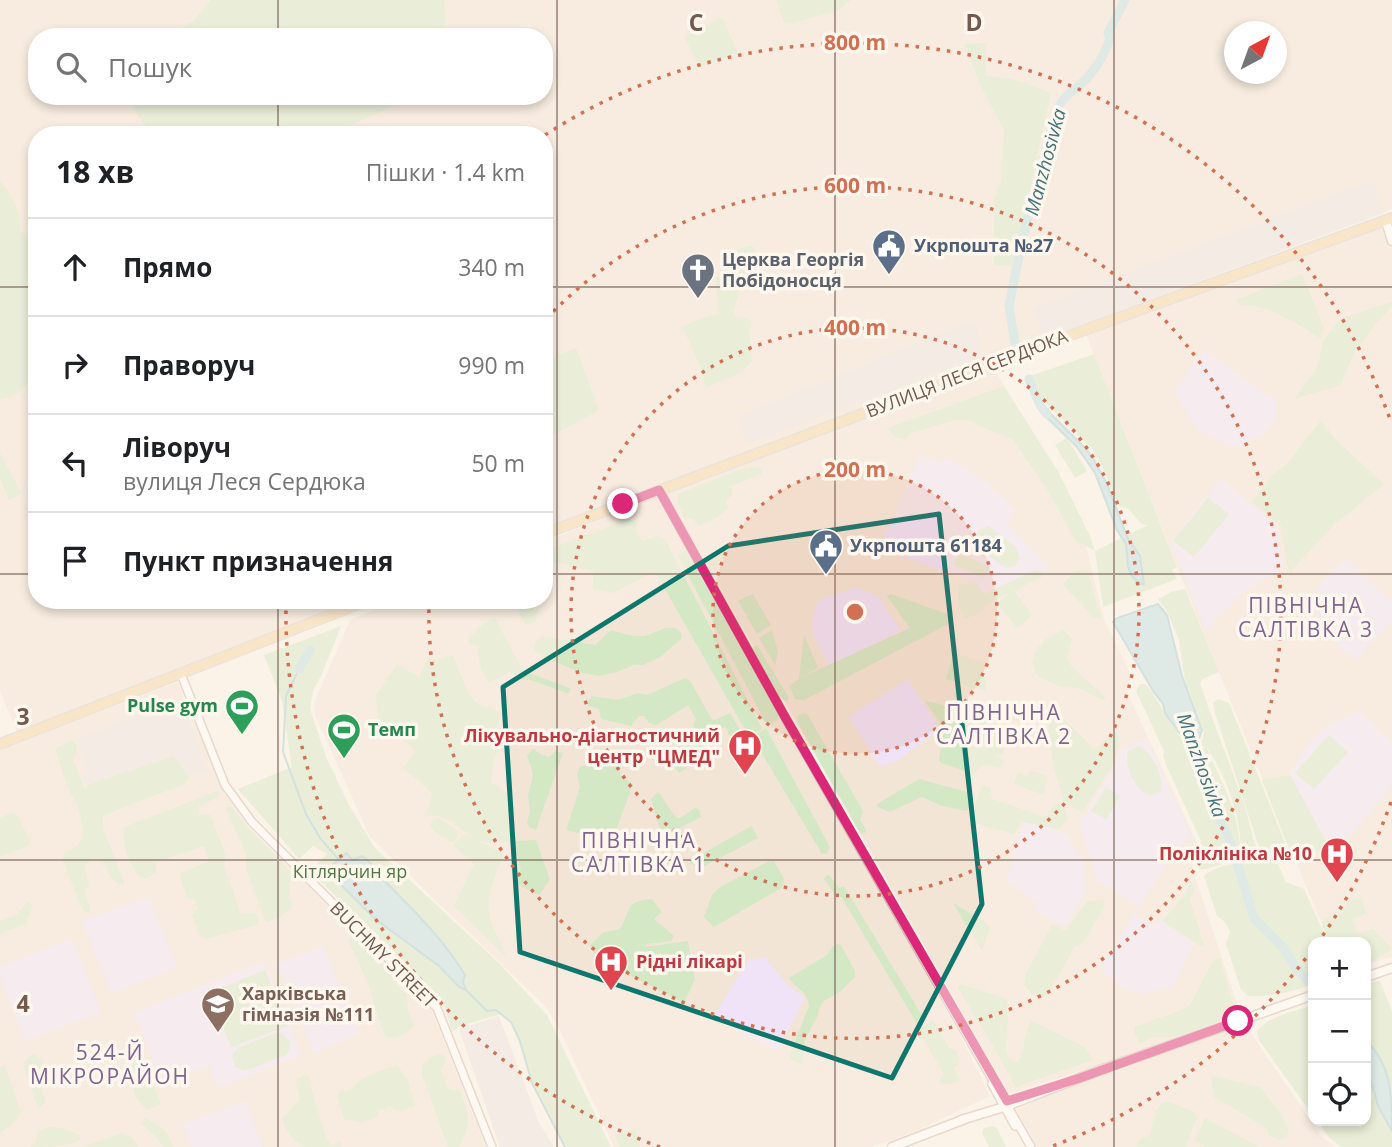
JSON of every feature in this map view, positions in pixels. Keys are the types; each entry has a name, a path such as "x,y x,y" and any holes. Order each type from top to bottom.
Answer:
{"main road":[{"path":"1389,220 1392,241"},
{"name":"ВУЛИЦЯ ЛЕСЯ СЕРДЮКА","path":"553,531 1020,354 1389,220"},
{"path":"0,744 346,609"},
{"path":"1371,975 1392,968"},
{"path":"892,1147 1308,996"}],"street":[{"path":"659,490 1029,1147"},
{"name":"BUCHMY STREET","path":"181,674 225,785 252,822 437,1008 492,1147"}],"highlighted area":[{"path":"939,514 982,904 892,1078 520,952 503,687 728,546"}],"shaded area":[{"path":"0,0 1392,0 1392,209 983,360 880,402 780,438 724,463 553,526 553,126 28,126 28,609 335,609 17,732 0,691"},
{"path":"1372,180 1384,213 1043,339 1034,308"},
{"name":"ПІВНІЧНА САЛТІВКА 3","path":"1383,225 1392,249 1392,957 1371,963 1371,937 1327,937 1085,332"},
{"path":"973,320 978,332 981,356 748,444 738,416"},
{"path":"1205,351 1277,402 1276,421 1260,436 1233,447 1198,430 1174,393 1196,359"},
{"name":"ПІВНІЧНА САЛТІВКА 2","path":"994,369 1057,475 1080,523 1104,619 1131,675 1127,692 1198,845 1189,858 1242,1019 1009,1094 666,494"},
{"path":"920,456 938,462 950,459 983,480 1015,511 1007,524 1049,565 1044,573 1035,571 983,594 976,583 879,548"},
{"path":"1221,479 1276,526 1283,568 1239,595 1206,631 1171,541"},
{"path":"658,496 957,1029 990,1096 914,1132 871,1147 614,1147 558,1026 545,1006 370,837 315,715 314,703 350,620 377,609 553,609 553,538"},
{"path":"1346,558 1392,602 1392,621 1355,660 1335,641 1319,618 1311,595"},
{"path":"857,587 879,597 901,631 829,666 813,634 813,617 818,601"},
{"path":"908,679 940,729 898,760 880,766 848,717"},
{"path":"178,682 223,791 248,826 432,1011 486,1147 0,1147 0,750"},
{"path":"181,699 207,770 189,777 173,756 87,785 82,775 88,771 76,739"},
{"path":"1355,713 1361,713 1392,743 1392,786 1352,834 1328,845 1290,775 1301,753 1324,729"},
{"path":"511,729 518,732 507,763 500,761 506,741 498,736 501,730 507,733"},
{"path":"1147,740 1192,836 1175,852 1139,907 1097,880 1079,823 1112,771 1119,752 1125,747"},
{"path":"1025,822 1060,831 1068,836 1083,862 1086,893 1066,925 1056,923 1034,909 1037,903 1007,880"},
{"path":"148,898 178,967 111,993 82,921"},
{"path":"1134,914 1154,926 1159,920 1194,943 1173,986 1143,994 1127,990 1104,973 1104,964"},
{"path":"72,939 101,1012 25,1041 0,976 0,967"},
{"path":"323,946 359,1034 314,1053 278,964"},
{"path":"765,957 786,984 805,998 777,1051 713,1017 748,961"},
{"name":"Харківська гімназія №111","path":"264,961 302,1055 218,1088 209,1065 163,1084 134,1013"},
{"path":"499,1016 539,1123 554,1147 500,1147 459,1029"},
{"path":"1238,1021 1248,1029 1308,1117 1308,1126 1314,1126 1321,1136 1335,1147 1037,1147 1016,1110 1097,1073"},
{"path":"246,1101 263,1147 191,1147 183,1124"}],"green space":[{"path":"211,0 444,0 446,15 445,28 182,28 192,22"},
{"path":"776,0 851,0 837,11 788,24 784,23"},
{"path":"722,17 738,53 700,67 684,37"},
{"path":"986,43 985,75 1016,80 1051,93 1013,266 994,265 994,200 1001,179 1004,130 980,85 964,44"},
{"path":"134,105 396,105 349,126 146,126"},
{"path":"0,181 15,204 20,231 28,237 28,383 18,393 0,399"},
{"path":"752,245 756,254 738,287 739,294 733,313 736,317 747,318 751,322 749,330 752,361 742,372 706,388 701,368 682,326 718,313 716,277 724,276 722,254"},
{"path":"1302,274 1324,327 1321,339 1282,316 1260,307 1240,306 1236,300"},
{"path":"1392,302 1392,307 1355,353 1341,385 1295,399 1318,365 1323,341 1342,318"},
{"path":"576,348 599,410 553,435 553,357"},
{"path":"1094,354 1177,567 1172,570 1177,579 1103,607 1095,551 1148,525 1141,524 1129,509 1119,506 1092,449 1044,401 1030,376"},
{"path":"1004,386 1059,473 1095,551 1075,540 1046,488 1013,440 967,420 955,420 912,433 903,440 893,436 888,428"},
{"path":"1321,420 1336,440 1384,484 1334,525 1290,572 1281,526 1252,502 1272,475 1288,463"},
{"path":"1067,438 1087,471 1075,478 1055,445"},
{"path":"0,453 22,494 9,500 0,479"},
{"path":"761,468 762,474 731,486 733,494 726,500 728,509 716,518 699,526 693,519 684,517 678,503 678,494 740,469"},
{"path":"1208,498 1229,514 1194,557 1173,541"},
{"path":"629,519 638,523 637,533 643,541 657,535 666,541 762,728 760,731 748,735 657,575 652,573 613,593 593,589 593,571 553,562 553,548"},
{"path":"989,526 1017,548 1020,559 1015,566 1002,566 980,546 977,541 978,530"},
{"path":"684,551 687,552 779,716 777,720 767,725 678,556"},
{"path":"959,553 989,567 984,578 954,565"},
{"path":"1087,569 1101,618 1094,618 1063,585 1075,571"},
{"path":"1035,570 1044,573 1043,576 1014,591 1033,615 1017,628 997,603 1011,592 984,606 983,611 965,619 959,603 959,585 976,583 984,594"},
{"path":"1185,589 1219,672 1204,678 1200,683 1243,801 1259,854 1249,859 1248,853 1237,856 1236,850 1241,846 1234,807 1226,782 1207,748 1231,805 1240,844 1236,849 1228,847 1233,856 1231,862 1201,870 1194,860 1201,841 1136,691 1140,684 1145,684 1193,757 1200,747 1206,748 1201,745 1204,732 1185,680 1179,640 1167,611 1158,599"},
{"path":"753,594 771,625 757,634 738,601"},
{"path":"891,594 950,615 953,619 952,622 804,700 795,699 789,686 800,678 910,628 887,596"},
{"path":"517,609 539,611 535,622 525,625"},
{"path":"495,618 526,672 570,688 569,694 528,679 523,680 510,672 489,683 481,669 477,646 469,643 469,638 484,623"},
{"name":"Кітлярчин яр","path":"341,626 313,691 310,709 326,757 349,805 375,848 499,963 547,1015 611,1147 565,1147 532,1083 512,1022 503,1015 498,1015 460,1026 452,1032 444,1004 310,871 327,854 313,846 299,859 238,789 292,767 282,701 264,655"},
{"path":"666,628 675,628 681,632 682,638 660,657 643,665 634,665 599,676 579,672 538,654 534,649 542,636 595,645 611,630 645,636"},
{"path":"772,630 778,652 775,665 759,638"},
{"path":"1064,630 1072,639 1067,659 1072,667 1106,698 1102,700 1078,688 1061,687 1038,677 1032,664 1036,651 1047,639"},
{"path":"804,635 818,668 799,678"},
{"path":"757,645 789,698 786,701 780,698 752,648"},
{"path":"954,653 983,662 986,691 946,679"},
{"path":"453,655 467,691 475,702 501,712 496,734 502,743 494,760 491,782 507,793 514,841 485,842 442,817 426,816 432,793 403,768 416,751 386,726 378,725 376,695 397,664 419,677 428,657 439,660"},
{"path":"685,678 690,681 711,718 714,720 730,713 742,733 732,740 725,727 702,739 693,725 696,719 688,705 657,725 649,723 644,716 639,716 631,726 601,719 599,709 588,706 587,702 592,696 618,700 638,693 647,695"},
{"path":"1218,699 1229,703 1287,848 1262,856 1215,713 1213,703"},
{"path":"925,701 998,724 997,736 998,733 1008,736 1002,756 994,754 1003,760 1001,768 983,765 973,774 941,763 941,746 935,735 940,729 939,722"},
{"path":"1050,706 1094,749 1118,731 1119,741 1113,762 1082,812 1064,802 1060,790 1050,743"},
{"path":"804,713 863,811 860,820 865,833 861,834 798,723 797,716"},
{"path":"766,728 830,847 827,854 822,854 752,737"},
{"path":"697,735 709,754 679,773 666,753"},
{"path":"1329,735 1348,752 1314,789 1295,773"},
{"path":"72,740 77,746 73,759 85,789 87,785 173,756 189,777 184,784 103,816 103,829 124,881 123,885 118,883 98,860 93,858 85,866 89,884 85,891 90,910 87,913 82,909 63,861 64,853 75,848 84,837 78,809 55,750"},
{"path":"1138,746 1148,753 1159,772 1161,791 1154,795 1141,790 1128,766 1128,751"},
{"path":"533,749 549,757 556,751 563,753 536,830 529,827 527,822 530,812 528,796 533,774 527,755"},
{"path":"590,757 621,765 620,775 633,784 612,841 566,830 580,787 577,774 580,766 584,766"},
{"path":"1030,770 1047,776 1044,795 1014,784 1018,772 1028,776"},
{"path":"1290,775 1328,845 1320,851 1289,849 1262,780"},
{"path":"919,779 971,793 972,806 966,811 942,806 922,797 890,812 877,807 877,804"},
{"path":"982,785 990,787 992,799 1046,817 1055,804 1061,805 1065,809 1067,820 1059,829 1022,822 1014,835 976,823 972,821 973,811"},
{"path":"1106,787 1120,796 1106,820 1091,811"},
{"path":"217,791 220,793 218,797 198,807 198,815 211,816 226,857 224,866 241,914 255,913 259,920 257,925 206,939 200,937 192,915 198,908 195,901 187,898 180,876 181,873 209,861 204,846 156,862 156,873 141,878 130,861 123,833 124,827"},
{"path":"658,792 676,817 680,818 695,808 699,809 701,817 662,837 651,799"},
{"path":"227,807 232,807 290,871 289,896 292,907 279,918 267,922 265,920 247,872 246,854"},
{"path":"12,812 19,817 30,842 28,846 0,857 0,818"},
{"path":"439,818 456,830 458,834 455,841 450,842 431,827 434,819"},
{"path":"752,826 758,838 703,867 691,864 690,861 694,858"},
{"path":"464,835 504,854 491,890 489,908 493,927 506,957 454,906 474,864 453,845"},
{"path":"536,840 550,880 539,895 517,884 521,869 514,844 516,841"},
{"path":"1270,857 1276,859 1286,882 1304,889 1326,937 1308,937 1308,986 1265,996 1248,996 1241,990 1226,944 1230,932 1225,922 1217,916 1204,876 1226,865"},
{"path":"769,861 774,861 784,879 783,887 714,927 704,917 712,895 720,887"},
{"path":"827,875 839,888 844,886 926,1022 919,1027 842,898 834,893 824,879"},
{"path":"1192,884 1195,887 1190,900 1204,945 1202,947 1163,921"},
{"path":"652,899 662,912 654,919 674,936 671,941 647,944 644,947 688,941 695,979 684,1003 606,963 614,947 598,957 589,946 604,932 620,929 633,904"},
{"path":"1362,899 1366,913 1353,920 1356,931 1373,929 1392,949 1371,962 1371,937 1328,937 1323,920 1342,912 1348,902"},
{"path":"1103,900 1105,907 1080,946 1075,946 1049,993 1041,998 1033,995 1024,985 1026,974 1052,924 1066,931 1087,901"},
{"path":"27,902 32,906 26,924 0,934 0,921 15,916"},
{"path":"953,903 990,927 982,951"},
{"path":"354,934 392,973 392,980 407,995 408,1011 414,1025 402,1035 387,1038 383,1033 367,980 348,941"},
{"path":"837,944 841,945 855,971 855,977 819,1008 805,1040 802,1064 789,1057 809,1006 804,993 789,978 827,955"},
{"path":"1214,959 1220,959 1236,1015 1176,1037 1154,1037 1140,1043 1134,1027 1190,1005"},
{"path":"265,970 288,1026 231,1047 209,993"},
{"path":"1380,981 1392,1011 1392,1147 1341,1147 1321,1126 1371,1126 1371,983"},
{"path":"961,984 1008,999 1006,1044 1009,1059 1016,1062 1020,1059 1030,1020 1085,1047 1093,1060 1015,1087 958,988"},
{"path":"1308,1007 1308,1109 1259,1040 1257,1031 1276,1018"},
{"path":"933,1020 949,1048 956,1050 959,1061 954,1069 961,1080 945,1084 939,1082 943,1072 918,1030"},
{"path":"276,1033 283,1034 290,1042 286,1055 245,1071 235,1067 232,1056 237,1048"},
{"path":"34,1054 43,1061 41,1084 45,1102 40,1108 23,1065 26,1059"},
{"path":"440,1054 446,1062 441,1069 447,1088 460,1091 466,1107 466,1132 459,1147 448,1147 422,1074 424,1063"},
{"path":"143,1061 161,1104 147,1110 137,1100 126,1068"},
{"path":"397,1065 408,1081 415,1106 397,1112 390,1106 379,1111 377,1117 363,1123 344,1119 337,1097 339,1092 350,1089 371,1074"},
{"path":"5,1066 21,1113 15,1122 0,1133 0,1067"},
{"path":"304,1075 309,1077 326,1137 332,1147 307,1147 291,1136 285,1127 283,1118 300,1099 297,1079"},
{"path":"1213,1076 1261,1087 1289,1127 1288,1134 1279,1141 1268,1134 1268,1129 1214,1097"},
{"path":"1169,1102 1192,1111 1197,1117 1186,1147 1137,1147 1141,1138 1149,1136 1156,1110 1162,1103"},
{"path":"146,1118 165,1130 174,1147 163,1147 141,1123"},
{"path":"1205,1118 1259,1147 1205,1147 1195,1140"},
{"path":"48,1127 64,1128 80,1135 81,1139 64,1145 30,1147 36,1142 38,1131"},
{"path":"984,1128 997,1128 1006,1147 989,1147 982,1133"},
{"path":"635,1129 640,1147 620,1147 615,1135"},
{"path":"122,1133 132,1137 138,1147 82,1147"}],"water":[{"path":"1042,405 1094,460 1107,484 1128,539 1140,556 1144,584 1140,584 1131,575 1126,544 1117,530 1095,473 1077,447 1040,411"},
{"path":"1158,604 1167,615 1182,676 1202,730 1194,753 1165,713 1163,704 1113,622 1117,618"},
{"path":"346,853 353,860 362,856 368,861 428,925 465,975 463,982 466,990 459,987 439,966 375,919 329,873 328,869"},
{"path":"1371,1046 1381,1060 1389,1082 1392,1131 1378,1106 1372,1085"}],"waterway":[{"name":"Manzhosivka","path":"1015,343 1009,306 1022,241 1055,115 1064,99 1084,81 1100,61 1110,38 1108,33 1125,0"},
{"name":"Manzhosivka","path":"1029,379 1040,405 1047,414"},
{"path":"299,669 310,650"},
{"path":"299,669 286,696 283,752 306,814 320,838 338,859"},
{"name":"Manzhosivka","path":"1192,744 1194,753 1206,771 1217,813 1232,846 1254,918 1285,950 1297,970 1308,980"},
{"path":"466,990 487,1011 496,1010 511,1022 520,1041 532,1083 565,1147"}],"place":[{"name":"Укрпошта №27","path":"889,276"},
{"name":"Церква Георгія Побідоносця","path":"698,300"},
{"name":"Укрпошта 61184","path":"826,576"},
{"name":"Pulse gym","path":"242,736"},
{"name":"Темп","path":"344,760"},
{"name":"Лікувально-діагностичний центр \"ЦМЕД\"","path":"745,776"},
{"name":"Поліклініка №10","path":"1337,884"},
{"name":"Рідні лікарі","path":"611,992"},
{"name":"Харківська гімназія №111","path":"218,1034"}],"district":[{"name":"ПІВНІЧНА САЛТІВКА 3","path":"1306,618"},
{"name":"ПІВНІЧНА САЛТІВКА 2","path":"1004,725"},
{"name":"ПІВНІЧНА САЛТІВКА 1","path":"639,853"},
{"name":"524-Й МІКРОРАЙОН","path":"110,1065"}],"route":[{"path":"623,504 659,490 785,717 1007,1101 1080,1078 1238,1021"}]}
